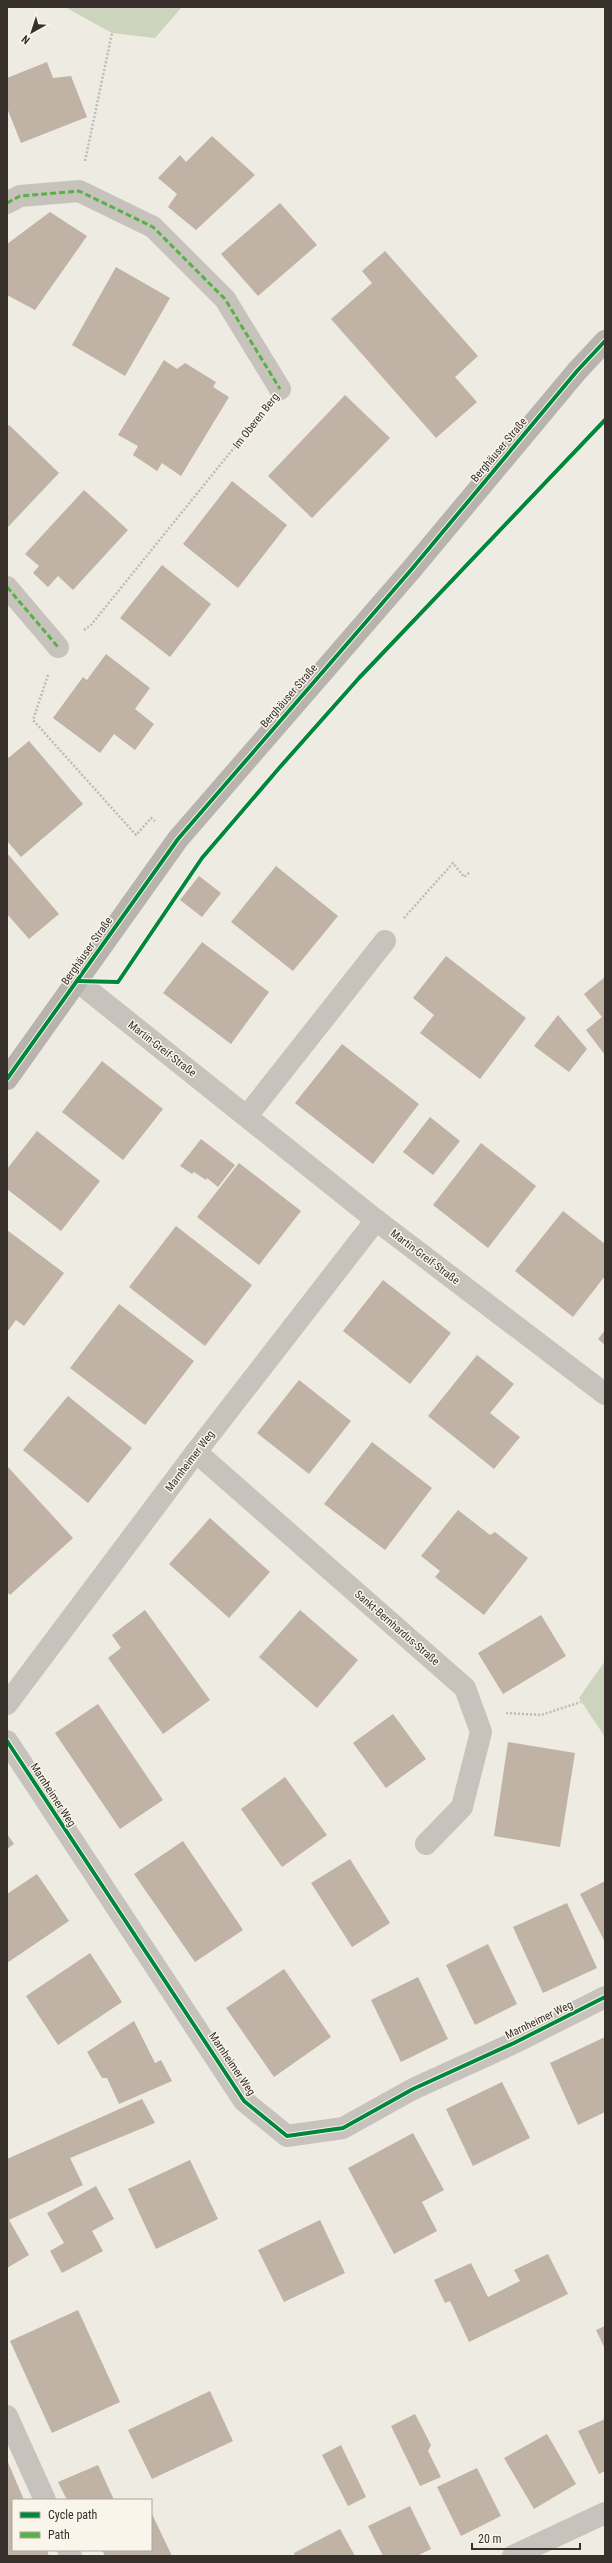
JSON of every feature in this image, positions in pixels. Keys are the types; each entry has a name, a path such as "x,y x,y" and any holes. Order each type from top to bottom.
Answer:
{"street":[{"path":"7,204 20,196 79,191"},
{"name":"Im Oberen Berg","path":"79,191 153,227 226,299 280,389"},
{"name":"Berghäuser Straße","path":"7,1079 178,839 411,570 577,371 605,341"},
{"path":"7,588 58,646"},
{"path":"247,1116 384,941"},
{"name":"Martin-Greif-Straße","path":"77,981 376,1220 605,1394"},
{"name":"Marnheimer Weg","path":"7,1704 196,1452 376,1220"},
{"name":"Sankt-Bernhardus-Straße","path":"196,1452 465,1688 481,1732 462,1807 426,1844"},
{"name":"Marnheimer Weg","path":"7,1741 244,2101 287,2136 343,2128 413,2089 514,2043 605,1997"},
{"path":"7,2416 45,2499"},
{"path":"513,2556 605,2513"}],"path":[{"path":"79,191 112,33"},
{"path":"58,646 33,720 136,835 151,818 178,839"},
{"path":"384,941 452,863 464,877 470,872"},
{"path":"473,1711 541,1715 581,1702"}],"green space":[{"path":"65,7 182,7 155,38 112,33"},
{"path":"605,1661 605,1737 579,1698"}],"building":[{"path":"47,62 53,78 71,76 87,117 21,143 7,108 7,78"},
{"path":"212,136 255,175 196,230 168,207 177,194 158,178 180,155 186,162"},
{"path":"280,203 317,245 258,296 221,254"},
{"path":"50,212 87,236 35,310 7,295 7,244"},
{"path":"385,251 478,356 455,377 477,402 436,438 331,319 372,283 362,271"},
{"path":"116,267 170,298 125,376 72,345"},
{"path":"164,360 177,369 185,363 216,382 213,387 229,397 181,476 162,463 157,471 133,455 138,446 118,435"},
{"path":"345,395 390,438 312,518 268,476"},
{"path":"9,425 59,473 7,528 7,427"},
{"path":"232,481 287,525 238,588 183,544"},
{"path":"84,490 128,530 73,590 58,576 48,587 33,573 39,566 25,554"},
{"path":"162,565 211,604 170,657 120,618"},
{"path":"106,654 150,688 135,709 154,724 135,750 114,734 100,753 53,718 83,677 87,680"},
{"path":"29,741 83,804 21,857 7,841 7,759"},
{"path":"7,853 59,914 29,939 7,914"},
{"path":"276,866 338,916 293,971 231,922"},
{"path":"199,876 221,893 202,917 180,900"},
{"path":"202,942 269,992 231,1044 163,993"},
{"path":"446,956 526,1018 480,1079 420,1033 434,1015 413,998"},
{"path":"605,977 605,1055 586,1030 602,1017 584,994"},
{"path":"558,1015 587,1049 569,1072 534,1046"},
{"path":"342,1044 419,1104 373,1164 295,1103"},
{"path":"102,1061 163,1109 123,1160 62,1112"},
{"path":"430,1117 460,1141 433,1175 403,1152"},
{"path":"37,1131 100,1181 61,1231 7,1189 7,1169"},
{"path":"201,1139 235,1165 218,1187 207,1178 206,1180 194,1172 192,1174 180,1166"},
{"path":"481,1143 536,1186 488,1248 433,1205"},
{"path":"239,1163 301,1211 259,1265 197,1217"},
{"path":"563,1211 605,1244 605,1276 573,1317 515,1271"},
{"path":"176,1226 252,1285 205,1346 129,1287"},
{"path":"7,1230 64,1273 24,1326 16,1320 7,1332"},
{"path":"383,1280 451,1333 410,1384 343,1331"},
{"path":"119,1304 194,1361 145,1425 70,1368"},
{"path":"605,1330 605,1345 598,1339"},
{"path":"477,1355 514,1384 490,1413 520,1437 494,1469 428,1416"},
{"path":"299,1380 351,1421 309,1474 257,1433"},
{"path":"68,1396 132,1448 88,1503 23,1450"},
{"path":"372,1442 432,1488 385,1550 324,1504"},
{"path":"7,1466 73,1538 10,1595 7,1592"},
{"path":"458,1510 490,1535 495,1532 528,1558 484,1615 435,1577 440,1571 421,1556"},
{"path":"210,1518 270,1572 229,1618 169,1564"},
{"path":"145,1610 210,1700 163,1734 108,1658 121,1648 112,1635"},
{"path":"300,1610 358,1660 317,1708 259,1657"},
{"path":"541,1615 566,1656 503,1694 478,1653"},
{"path":"98,1704 163,1800 120,1829 55,1733"},
{"path":"393,1714 426,1759 386,1788 353,1743"},
{"path":"508,1742 575,1753 560,1847 494,1836"},
{"path":"285,1777 327,1835 282,1867 241,1809"},
{"path":"7,1834 14,1844 7,1849"},
{"path":"183,1841 243,1930 195,1962 134,1874"},
{"path":"350,1859 390,1923 352,1947 311,1883"},
{"path":"37,1874 69,1921 7,1963 7,1894"},
{"path":"605,1881 605,1942 580,1894"},
{"path":"567,1903 597,1968 543,1993 513,1927"},
{"path":"488,1944 517,2004 475,2025 446,1965"},
{"path":"90,1953 122,2002 58,2045 26,1996"},
{"path":"284,1969 331,2037 274,2077 226,2008"},
{"path":"418,1977 448,2039 401,2062 371,2000"},
{"path":"134,2021 155,2063 161,2060 172,2081 119,2104 107,2078 102,2078 87,2052"},
{"path":"605,2037 605,2112 578,2125 550,2063"},
{"path":"502,2082 530,2138 473,2166 446,2109"},
{"path":"142,2099 155,2123 70,2158 83,2185 9,2220 29,2255 7,2268 7,2159"},
{"path":"413,2133 444,2190 422,2202 437,2231 394,2254 348,2168"},
{"path":"190,2160 218,2219 156,2249 128,2189"},
{"path":"96,2186 114,2219 92,2231 103,2251 62,2273 50,2251 64,2243 47,2213"},
{"path":"320,2220 345,2273 284,2302 258,2250"},
{"path":"548,2254 568,2294 469,2342 450,2301 445,2303 434,2280 471,2263 488,2297 520,2281 514,2270"},
{"path":"78,2310 120,2402 52,2433 10,2341"},
{"path":"605,2326 605,2349 596,2330"},
{"path":"210,2391 233,2441 152,2479 128,2430"},
{"path":"415,2414 431,2445 428,2451 441,2477 420,2486 391,2426"},
{"path":"605,2419 605,2471 599,2474 578,2431"},
{"path":"547,2434 576,2484 534,2509 504,2458"},
{"path":"341,2445 366,2497 348,2506 322,2455"},
{"path":"7,2460 24,2499 12,2499 12,2551 47,2551 49,2556 7,2556"},
{"path":"98,2465 114,2499 66,2499 58,2482"},
{"path":"477,2468 501,2516 461,2536 437,2487"},
{"path":"410,2506 431,2549 417,2556 383,2556 368,2526"},
{"path":"152,2514 172,2556 105,2556 102,2551 152,2551"},
{"path":"340,2529 355,2556 295,2556 294,2553"}],"marked path":[{"path":"7,203 20,196 79,191 153,227 225,299 280,389"},
{"path":"7,587 58,647"}],"cycle path":[{"path":"7,1079 178,839 411,570 577,371 605,341"},
{"path":"77,981 118,982 202,858 280,767 359,678 605,420"},
{"path":"7,1741 244,2101 287,2136 343,2128 413,2089 514,2043 605,1997"}]}
